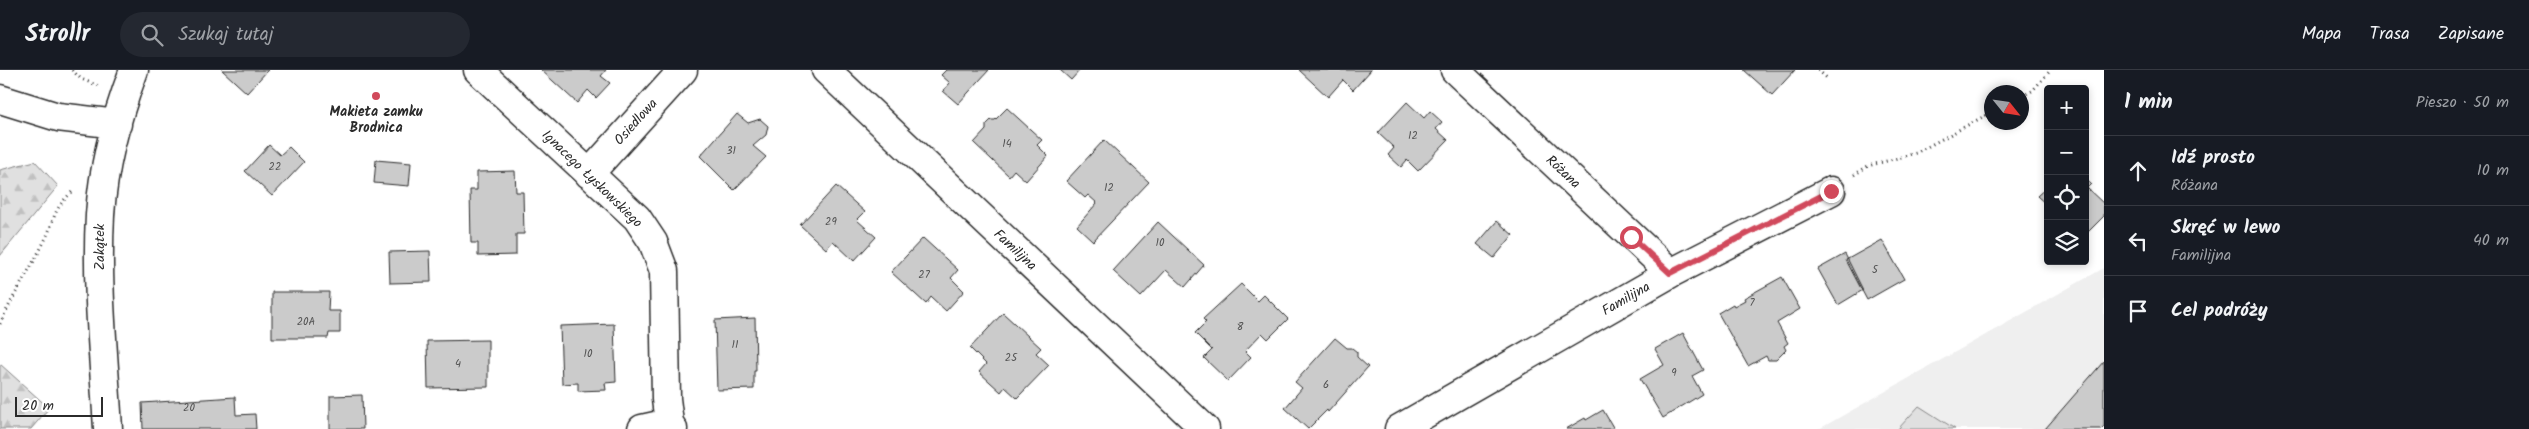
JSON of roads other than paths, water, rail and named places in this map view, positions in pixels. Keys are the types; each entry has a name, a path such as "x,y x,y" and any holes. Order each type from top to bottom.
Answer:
{"street":[{"name":"Zakątek","path":"108,429 100,276 100,214 109,155 134,70"},
{"name":"Ignacego Łyskowskiego","path":"478,70 637,218 654,242 664,272 666,399 671,426"},
{"name":"Osiedlowa","path":"589,174 683,70"},
{"name":"Familijna","path":"826,70 1205,429"},
{"name":"Różana","path":"1455,70 1670,273"},
{"path":"0,99 58,117 117,124"},
{"name":"Familijna","path":"1399,429 1670,273 1831,191"},
{"path":"642,429 671,426"}],"place":[{"name":"Makieta zamku Brodnica","path":"376,96"}]}
